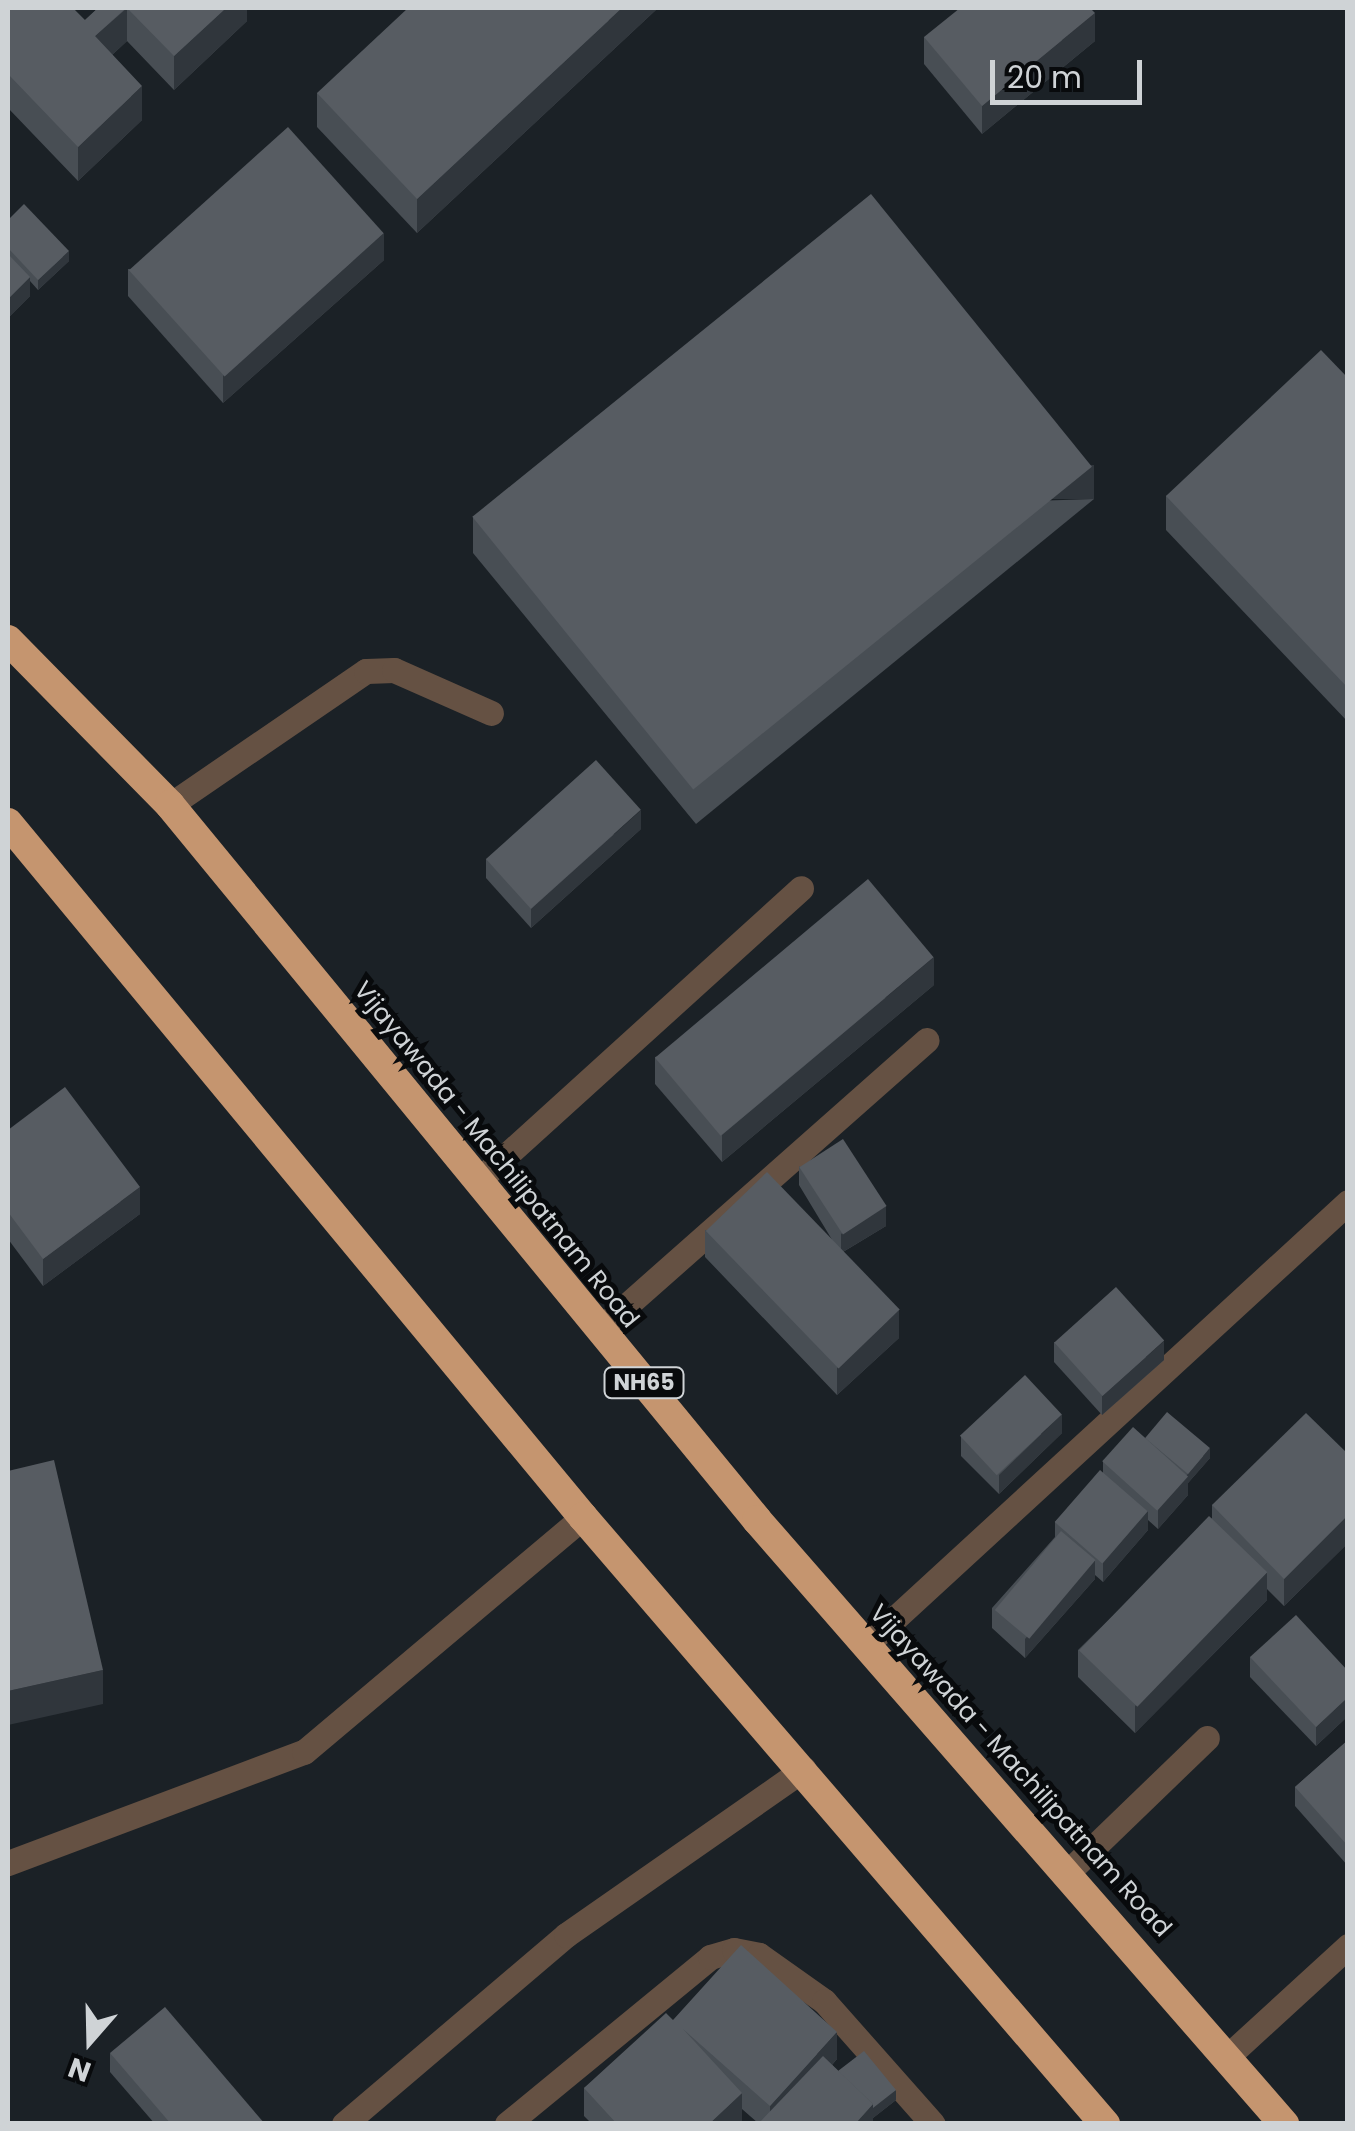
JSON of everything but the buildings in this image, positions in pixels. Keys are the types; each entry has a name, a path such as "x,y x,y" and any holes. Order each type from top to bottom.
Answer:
{"highway":[{"name":"Vijayawada - Machilipatnam Road","path":"8,640 170,806 600,1329 867,1644 1284,2124"},
{"path":"8,822 583,1518 804,1769 1105,2124"}],"street":[{"path":"170,806 366,671 394,670 491,713"},
{"path":"478,1181 801,888"},
{"path":"600,1329 927,1040"},
{"path":"867,1644 1348,1202"},
{"path":"8,1863 304,1752 583,1518"},
{"path":"1068,1872 1207,1738"},
{"path":"344,2124 566,1935 804,1769"},
{"path":"1228,2056 1348,1946"},
{"path":"507,2124 710,1957 734,1950 760,1955 824,2001 934,2124"}]}
